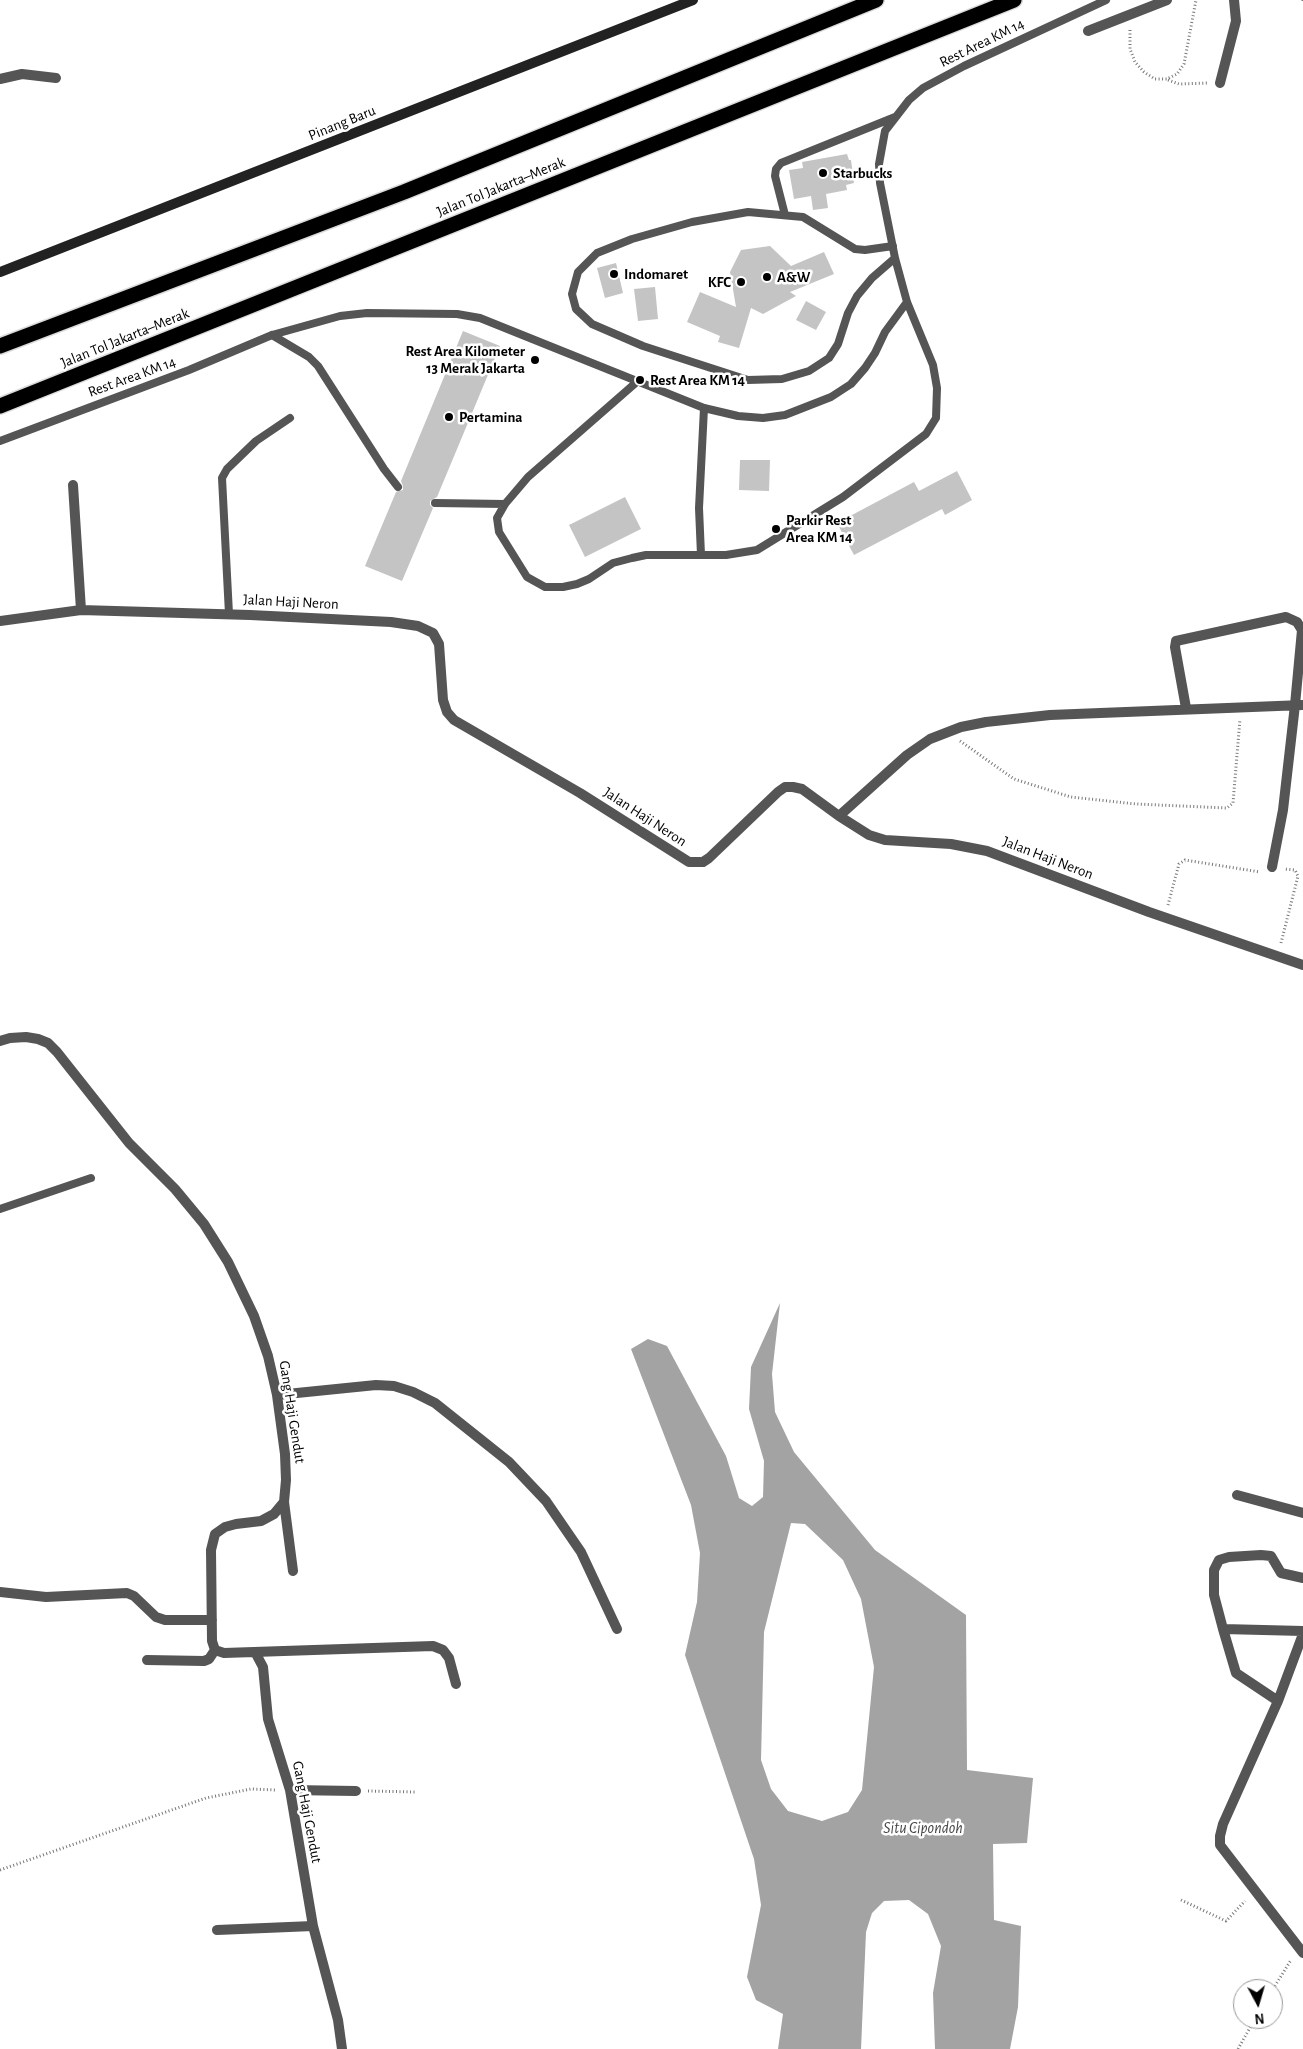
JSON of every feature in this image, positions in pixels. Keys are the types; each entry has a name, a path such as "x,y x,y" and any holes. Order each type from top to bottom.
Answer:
{"highway":[{"path":"0,346 404,192 876,0"},
{"name":"Jalan Tol Jakarta–Merak","path":"0,406 1014,0"}],"main road":[{"name":"Pinang Baru","path":"0,272 694,0"}],"street":[{"path":"1088,31 1166,0"},
{"path":"1220,83 1236,21 1234,0"},
{"path":"0,79 22,74 56,78"},
{"path":"73,485 80,610"},
{"name":"Jalan Haji Neron","path":"0,621 80,610 228,614 391,622 418,626 433,633 439,644 443,700 447,712 454,720 580,793 680,858 696,863 709,858 785,788 793,786 802,789 869,835 885,840 951,844 987,852 1303,965"},
{"path":"1186,708 1175,647 1176,641 1286,618 1297,622 1302,630 1299,705 1272,867"},
{"path":"839,816 907,755 930,739 947,732 986,722 1017,718 1186,708 1299,705"},
{"name":"Gang Haji Gendut","path":"0,1041 26,1036 48,1044 57,1052 128,1143 175,1189 204,1224 228,1262 254,1316 268,1356 277,1396 285,1454 286,1480 284,1502 293,1571"},
{"path":"277,1396 376,1385 394,1386 413,1392 435,1403 509,1462 546,1501 581,1552 617,1629"},
{"path":"1237,1495 1303,1514"},
{"path":"215,1650 212,1640 211,1550 215,1534 225,1527 261,1521 274,1514 284,1502"},
{"path":"1278,1701 1236,1673 1214,1595 1214,1570 1219,1560 1229,1557 1261,1555 1271,1556 1282,1573 1303,1578"},
{"path":"0,1592 46,1597 126,1593 134,1596 156,1617 165,1620 212,1620"},
{"path":"1223,1628 1303,1633 1301,1646 1223,1824 1220,1836 1220,1846 1301,1950"},
{"path":"215,1650 224,1652 255,1652 433,1646 443,1650 449,1658 456,1684"},
{"path":"147,1660 204,1661 209,1659 215,1650"},
{"name":"Gang Haji Gendut","path":"255,1652 263,1667 268,1719 290,1790 313,1926 338,2020 342,2049"},
{"path":"290,1790 356,1791"},
{"path":"217,1930 313,1926"}],"lane":[{"name":"Rest Area KM 14","path":"893,246 880,183 879,164 885,130 909,100 930,84 973,62 1106,0"},
{"path":"785,215 776,176 776,169 782,163 895,117"},
{"path":"639,380 528,477 505,504 497,522 499,532 527,577 545,587 563,587 582,582 620,560 646,555 726,555 757,550 843,497 926,434 936,418 937,388 933,365 907,302 893,246 866,250 856,249 804,217 748,212 692,222 632,239 597,253 578,272 572,294 576,310 592,324 643,346 748,380 782,379 810,371 829,358 838,344 848,313 857,296 872,278 895,258"},
{"path":"0,338 118,300"},
{"name":"Rest Area KM 14","path":"0,441 189,370 272,335 340,316 399,312 457,314 480,318 639,380 704,408 738,416 763,418 785,415 831,397 851,384 865,368 885,332 907,302"},
{"path":"272,335 309,357 318,366 398,487"},
{"path":"701,555 699,508 704,408"},
{"path":"228,614 222,478 227,469 256,441 290,418"},
{"path":"435,503 505,504"},
{"path":"0,1209 91,1178"}],"path":[{"path":"1167,79 1178,74 1184,64 1196,0"},
{"path":"1130,14 1130,49 1135,62 1144,72 1155,79 1167,79 1180,84 1220,83"},
{"path":"947,732 1014,779 1071,797 1136,804 1227,808 1232,803 1242,706"},
{"path":"1165,917 1179,864 1185,860 1262,873 1272,867 1295,870 1298,876 1278,956"},
{"path":"0,1870 206,1798 251,1790 290,1790"},
{"path":"356,1791 415,1792"},
{"path":"1181,1900 1226,1921 1256,1890"},
{"path":"1281,1979 1301,1950"},
{"path":"1238,2049 1249,2029"}],"water":[{"name":"Situ Cipondoh","path":"780,1303 772,1374 775,1412 794,1452 875,1550 966,1615 967,1770 1033,1778 1027,1843 993,1844 994,1920 1021,1926 1018,2007 1010,2049 935,2049 933,1993 941,1946 928,1914 909,1900 884,1901 872,1913 866,1932 861,2049 778,2049 783,2014 756,2000 747,1977 761,1905 754,1859 685,1655 697,1602 700,1553 691,1505 631,1349 648,1339 667,1346 726,1456 739,1498 752,1506 763,1497 764,1461 749,1409 751,1367","holes":["791,1523 805,1524 843,1560 861,1599 874,1667 862,1790 848,1812 822,1821 788,1811 771,1789 761,1760 764,1632"]}],"building":[{"path":"847,154 849,160 851,160 854,183 846,185 847,190 826,194 828,208 813,210 811,196 794,199 789,170 803,168 802,162"},
{"path":"770,246 791,266 824,252 834,274 790,292 796,296 763,314 751,308 739,348 718,342 720,336 687,322 700,292 736,307 730,272 741,250"},
{"path":"616,263 623,293 605,298 597,268"},
{"path":"655,287 658,319 638,321 634,289"},
{"path":"806,301 826,312 816,330 796,320"},
{"name":"Pertamina","path":"463,331 500,346 437,497 430,501 430,505 433,508 402,581 365,566 396,492 403,490 401,481"},
{"path":"740,460 770,460 769,491 739,490"},
{"path":"957,471 972,500 945,515 942,509 854,555 837,523 914,482 919,491"},
{"path":"625,497 641,529 585,557 569,525"}],"place":[{"name":"Starbucks","path":"823,173"},
{"name":"Indomaret","path":"614,274"},
{"name":"A&W","path":"767,277"},
{"name":"KFC","path":"741,282"},
{"name":"Rest Area Kilometer 13 Merak Jakarta","path":"535,360"},
{"name":"Rest Area KM 14","path":"640,380"},
{"name":"Pertamina","path":"449,417"},
{"name":"Parkir Rest Area KM 14","path":"776,529"}]}
